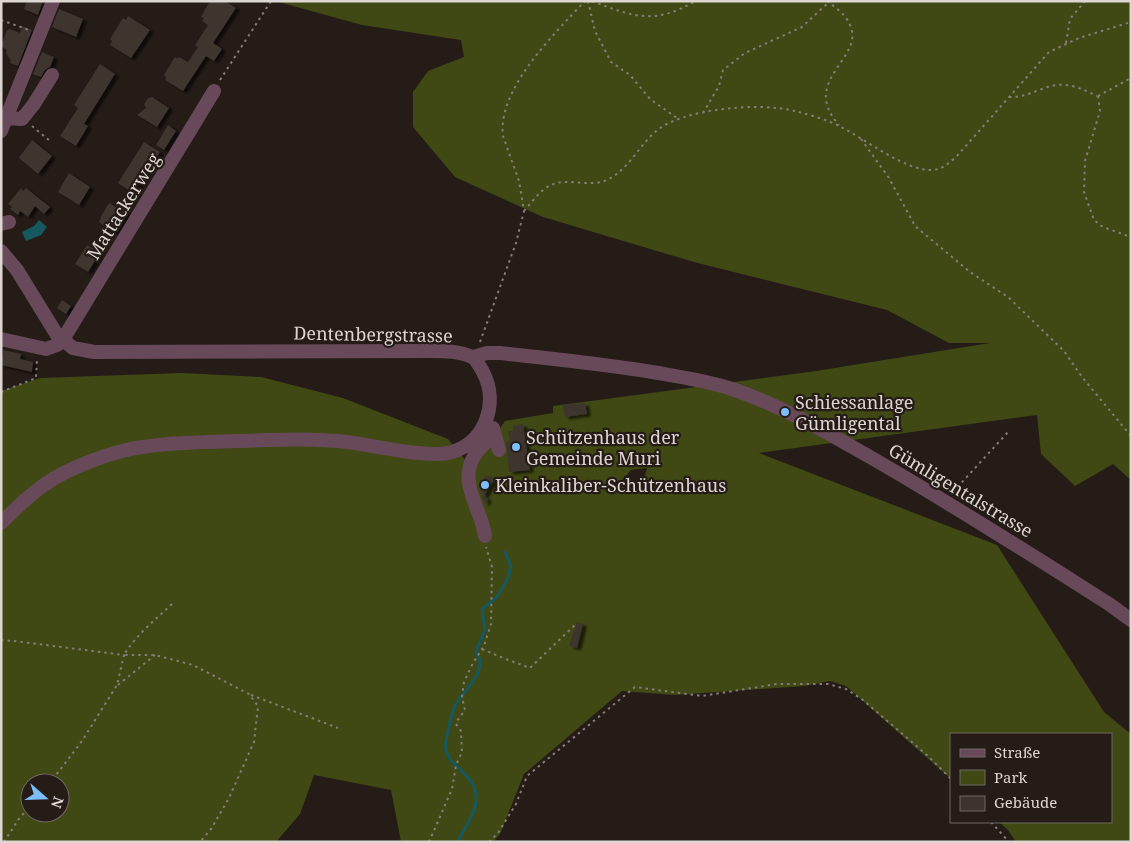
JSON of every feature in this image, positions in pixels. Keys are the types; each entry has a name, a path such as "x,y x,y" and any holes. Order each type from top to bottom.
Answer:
{"street":[{"path":"4,124 53,1"},
{"path":"4,124 22,119 34,104 52,74"},
{"name":"Mattackerweg","path":"62,340 202,104 214,91"},
{"path":"1,251 17,270 57,335 62,340 58,344 46,349 1,339"},
{"name":"Dentenbergstrasse","path":"62,340 73,348 94,352 454,352 473,358 482,370 488,385 490,400 488,416"},
{"name":"Gümligentalstrasse","path":"473,358 487,353 500,353 624,367 731,388 793,415 945,500 1109,604 1131,620"},
{"path":"1,523 20,504 45,484 84,464 140,447 171,444 307,439 350,442 443,454 458,450 468,444 483,427 488,416 493,422 494,434 499,450"},
{"path":"485,536 470,485 470,466 476,454 494,434"}],"path":[{"path":"214,91 271,1"},
{"path":"586,1 595,31 611,62 632,77 650,99 678,118"},
{"path":"473,358 516,243 524,211 519,181 503,136 502,128 505,109 530,66 586,1"},
{"path":"592,1 628,14 651,17 674,12 695,1"},
{"path":"1066,43 1070,19 1085,1"},
{"path":"703,113 719,86 723,70 745,54 802,26 829,2 846,17 851,25 853,34 848,52 828,81 826,94 830,113 840,126"},
{"path":"1,20 29,30"},
{"path":"524,211 552,184 597,183 608,179 621,170 639,149 667,123 678,118 730,109 772,107 794,111 840,126 908,165 923,170 938,169 956,158 1043,57 1066,43 1131,22"},
{"path":"1098,96 1131,78"},
{"path":"1009,97 1023,96 1056,85 1068,85 1084,89 1098,96"},
{"path":"1098,96 1100,112 1085,161 1084,192 1094,220 1103,227 1131,237"},
{"path":"22,119 50,141"},
{"path":"860,138 889,178 915,226 970,272 1008,297 1064,351 1082,377 1131,436"},
{"path":"1,392 36,378 37,363"},
{"path":"945,500 1009,431"},
{"path":"429,842 452,789 456,765 462,752 461,731 456,724 465,710 462,697 464,682 490,631 492,567 485,536"},
{"path":"58,773 82,741 117,685 124,655 129,646 172,604"},
{"path":"482,649 530,668 577,623"},
{"path":"1,640 124,655 155,655 193,665 249,694 338,728"},
{"path":"117,685 155,655"},
{"path":"489,842 498,833 516,804 527,776 635,687 702,696 777,684 828,684 846,689 862,700 928,756 950,778"},
{"path":"200,842 211,829 229,798 254,742 258,706 249,694"},
{"path":"4,842 20,818"},
{"path":"992,823 1009,842"}],"green space":[{"path":"275,1 1131,1 1131,480 1113,464 1075,486 1041,454 1037,415 759,453 997,545 1104,712 1131,734 1131,842 1016,842 1008,830 1000,823 1112,823 1112,733 950,733 950,778 846,686 830,681 804,686 674,695 622,691 524,774 500,834 493,842 401,842 391,790 314,775 300,814 276,842 1,842 1,391 40,378 182,373 261,377 343,398 448,439 467,462 467,475 505,421 553,413 553,406 816,371 990,343 949,343 887,310 694,262 543,217 455,177 413,127 413,92 428,71 464,57 461,40 362,25","holes":["647,468 643,483 619,484 631,470"]}],"water":[{"path":"39,220 47,227 41,235 26,241 22,232 34,226"}],"building":[{"path":"27,1 43,1 38,15 24,9"},
{"path":"210,1 225,1 236,8 213,43 222,49 214,61 206,56 183,91 165,80 166,77 164,75 175,57 188,62 198,47 195,45 208,25 202,21 204,18 201,17"},
{"path":"59,9 83,19 76,37 52,27"},
{"path":"128,16 150,30 131,58 110,45 112,41 110,39 123,18 126,20"},
{"path":"22,26 32,30 18,66 10,63 11,61 6,53 7,50 1,46 7,30 10,29 20,33"},
{"path":"42,52 54,57 50,67 45,70 41,77 33,74"},
{"path":"100,64 115,74 84,124 88,126 76,146 60,136 78,108 74,105"},
{"path":"152,97 169,108 157,127 137,115 146,108 144,104 148,98"},
{"path":"168,125 176,131 164,150 156,145"},
{"path":"32,140 52,156 38,174 19,158"},
{"path":"144,142 160,152 133,193 118,183"},
{"path":"69,173 90,187 79,205 58,192"},
{"path":"21,188 23,191 26,188 50,207 44,214 35,206 28,217 20,211 18,215 10,209 12,207 8,204"},
{"path":"109,203 116,207 117,205 128,212 115,233 99,222"},
{"path":"87,245 100,253 88,272 75,264"},
{"path":"62,300 71,306 66,314 57,308"},
{"path":"3,350 21,354 20,359 33,362 32,372 1,365"},
{"path":"573,403 574,405 585,403 587,414 565,417 563,405"},
{"name":"Schützenhaus der Gemeinde Muri","path":"523,424 530,470 509,472 506,442 510,441 508,431 513,431 513,426"},
{"name":"Kleinkaliber-Schützenhaus","path":"486,475 494,480 484,496 488,499 485,504 479,486"},
{"path":"577,622 583,624 577,648 569,646"}],"waterway":[{"path":"458,842 475,808 476,792 467,776 449,758 446,750 446,741 454,708 475,679 480,666 476,651 485,630 482,609 497,597 508,578 511,566 505,552"}],"place":[{"name":"Schiessanlage Gümligental","path":"785,412"},
{"name":"Schützenhaus der Gemeinde Muri","path":"516,447"},
{"name":"Kleinkaliber-Schützenhaus","path":"485,485"}]}
